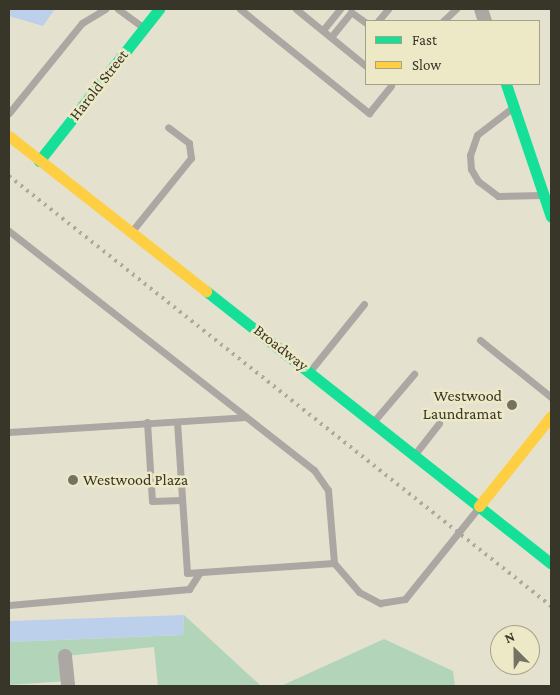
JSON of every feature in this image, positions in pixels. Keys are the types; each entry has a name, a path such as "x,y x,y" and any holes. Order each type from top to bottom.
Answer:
{"street":[{"name":"Harold Street","path":"39,161 159,9"},
{"path":"506,85 551,217"},
{"name":"Broadway","path":"9,136 310,371 551,563"},
{"path":"480,506 551,416"},
{"path":"65,656 68,686"}],"lane":[{"path":"9,113 82,23 105,9"},
{"path":"118,9 144,28"},
{"path":"240,9 369,113 391,85"},
{"path":"296,9 365,65"},
{"path":"323,30 340,9"},
{"path":"379,20 388,9"},
{"path":"444,20 456,9"},
{"path":"331,37 351,12 365,23"},
{"path":"514,107 477,135 470,155 471,169 478,181 498,196 544,195"},
{"path":"132,232 191,158 189,143 168,127"},
{"path":"9,231 314,470 328,490 334,563 359,592 380,603 398,603 414,590 480,506"},
{"path":"310,371 364,304"},
{"path":"480,340 551,397"},
{"path":"374,422 414,374"},
{"path":"9,432 147,422 246,418"},
{"path":"147,422 152,501 182,500"},
{"path":"177,422 187,573 334,563"},
{"path":"414,454 439,423"},
{"path":"9,605 189,589 200,572"}],"green space":[{"path":"184,615 261,686 158,686 154,647 66,656 67,681 9,685 9,642 183,635"},
{"path":"384,639 453,671 455,686 281,686"}],"water":[{"path":"9,9 55,9 43,26 9,16"},
{"path":"184,615 183,635 9,642 9,621"}],"railway":[{"path":"9,176 551,606"}],"traffic: fast":[{"path":"39,161 159,9"},
{"path":"506,85 551,217"},
{"path":"206,291 551,563"}],"traffic: slow":[{"path":"9,136 206,291"},
{"path":"479,506 551,416"}],"place":[{"name":"Westwood Laundramat","path":"512,405"},
{"name":"Westwood Plaza","path":"73,480"}]}
